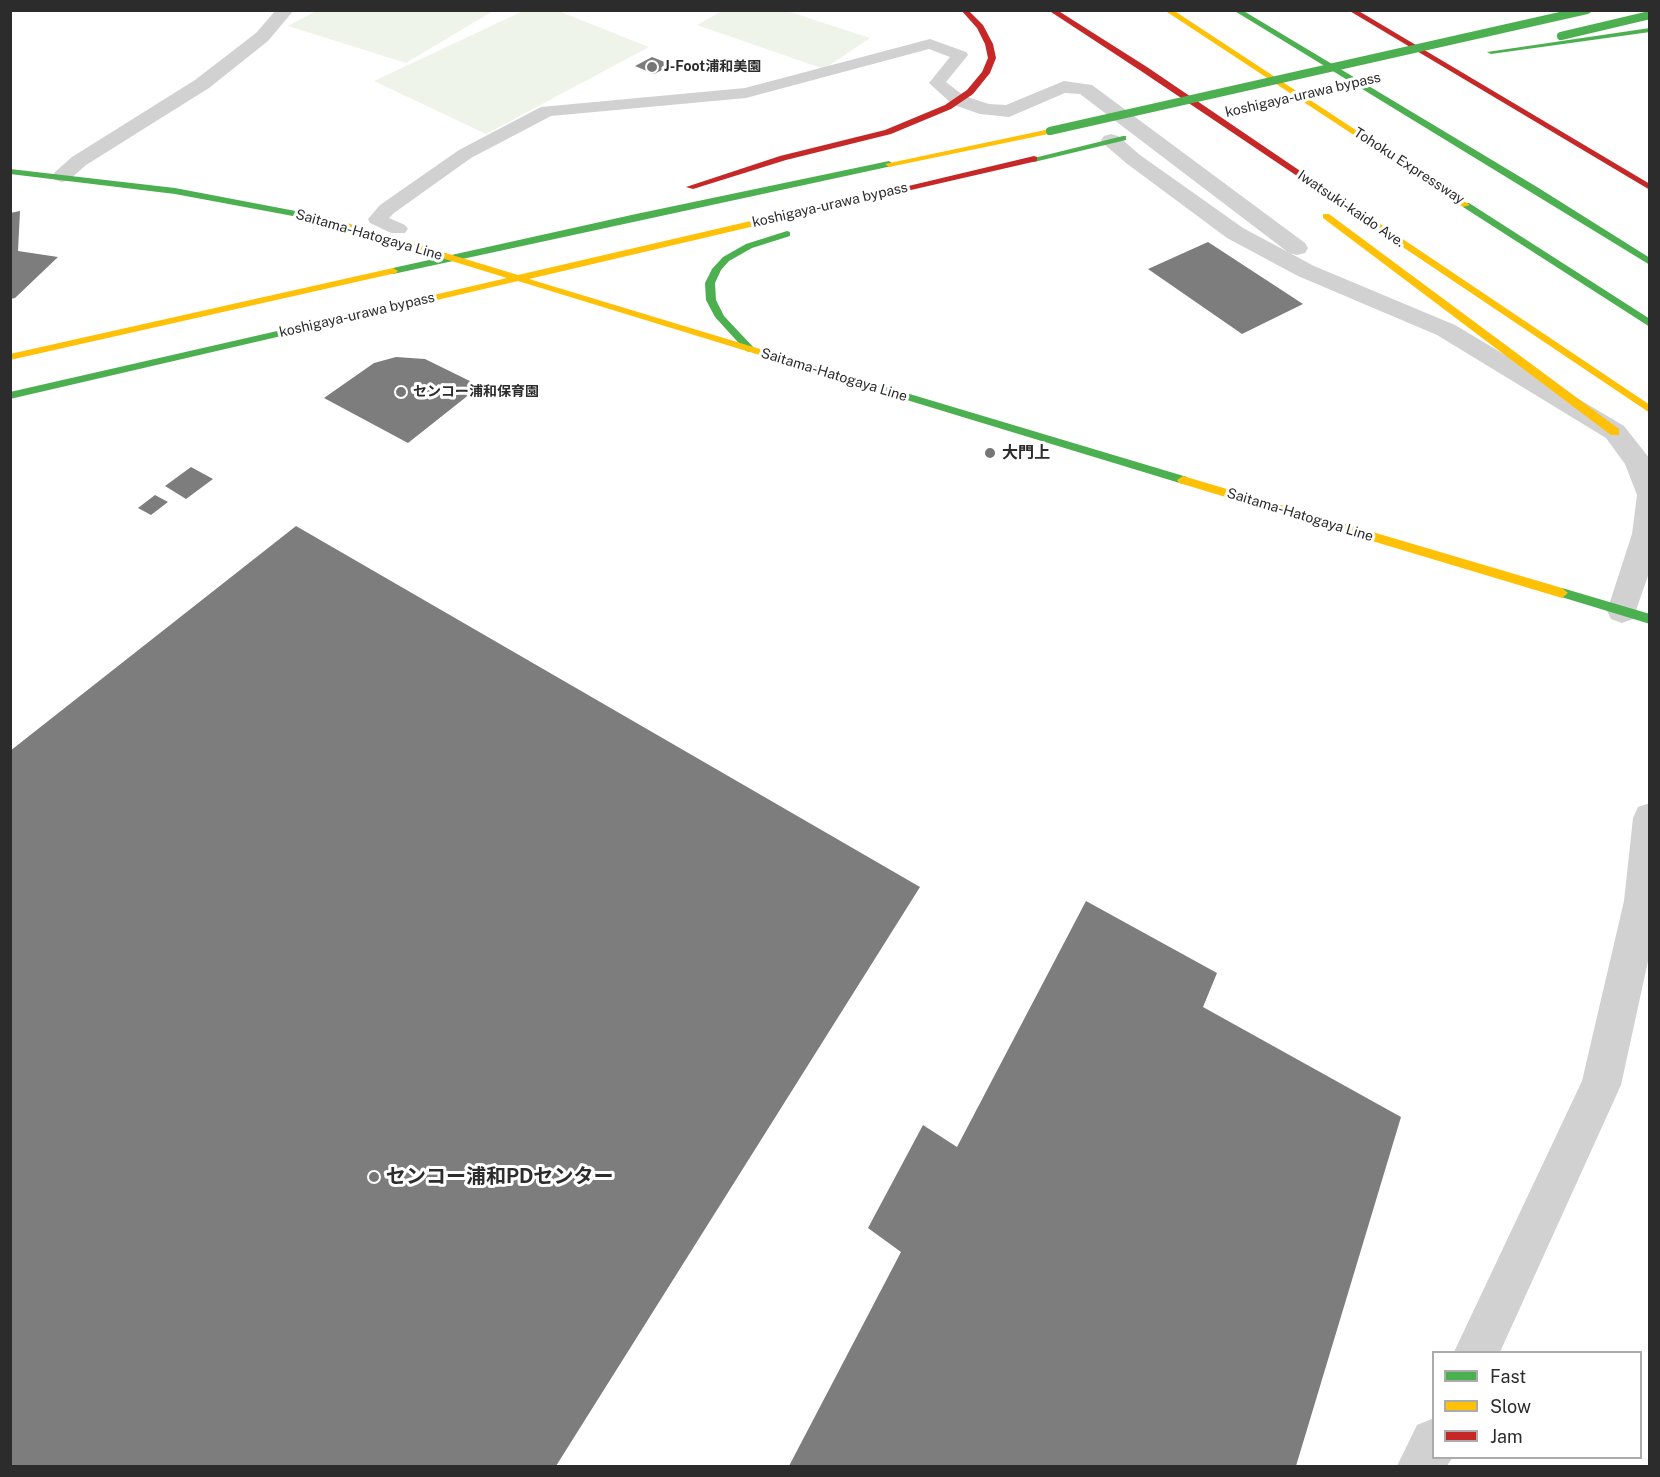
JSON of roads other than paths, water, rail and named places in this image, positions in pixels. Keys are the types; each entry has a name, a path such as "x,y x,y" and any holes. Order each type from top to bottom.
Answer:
{"main road":[{"path":"682,190 783,158 888,132 924,119 958,100 970,92 986,73 992,58 989,44 980,27 964,10"},
{"name":"Iwatsuki-kaido Ave.","path":"1051,10 1144,69 1650,410"},
{"path":"1061,10 1144,69"},
{"name":"Tohoku Expressway","path":"1167,10 1650,324"},
{"path":"1236,10 1534,189 1650,262"},
{"path":"1351,10 1650,188"},
{"name":"koshigaya-urawa bypass","path":"10,357 576,230 1050,131 1587,10"},
{"path":"1650,15 1486,53 1650,30"},
{"path":"1370,42 1421,32 1457,56 1422,68"},
{"path":"1050,131 1335,52"},
{"name":"koshigaya-urawa bypass","path":"1341,86 1376,78"},
{"name":"koshigaya-urawa bypass","path":"1283,100 1318,92"},
{"name":"koshigaya-urawa bypass","path":"1191,121 1237,111"},
{"name":"koshigaya-urawa bypass","path":"10,396 1157,129"},
{"path":"1237,132 1276,176"},
{"path":"928,198 1117,139"},
{"name":"Saitama-Hatogaya Line","path":"10,171 175,191 327,220 1650,619"},
{"path":"576,230 661,198"},
{"path":"1313,206 1378,257 1615,432"},
{"path":"750,349 720,318 711,300 710,283 717,269 726,260 749,246 801,231"}],"street":[{"path":"62,176 79,161 202,84 262,37 286,10"},
{"path":"958,100 987,110 1009,111 1064,87 1085,89 1356,292"},
{"path":"1117,139 1133,159 1235,233 1306,271 1446,330 1615,432 1637,461 1650,495 1646,534 1622,611"},
{"path":"1478,1351 1601,1085 1642,901 1650,818"},
{"path":"1421,1467 1432,1446"}],"lane":[{"path":"398,229 377,219 387,209 465,154 547,111 746,93 930,44 960,55 937,83 958,100"}],"place":[{"name":"J-Foot浦和美園","path":"652,67"},
{"name":"センコー浦和保育園","path":"401,392"},
{"name":"大門上","path":"990,453"},
{"name":"センコー浦和PDセンター","path":"374,1177"}]}
